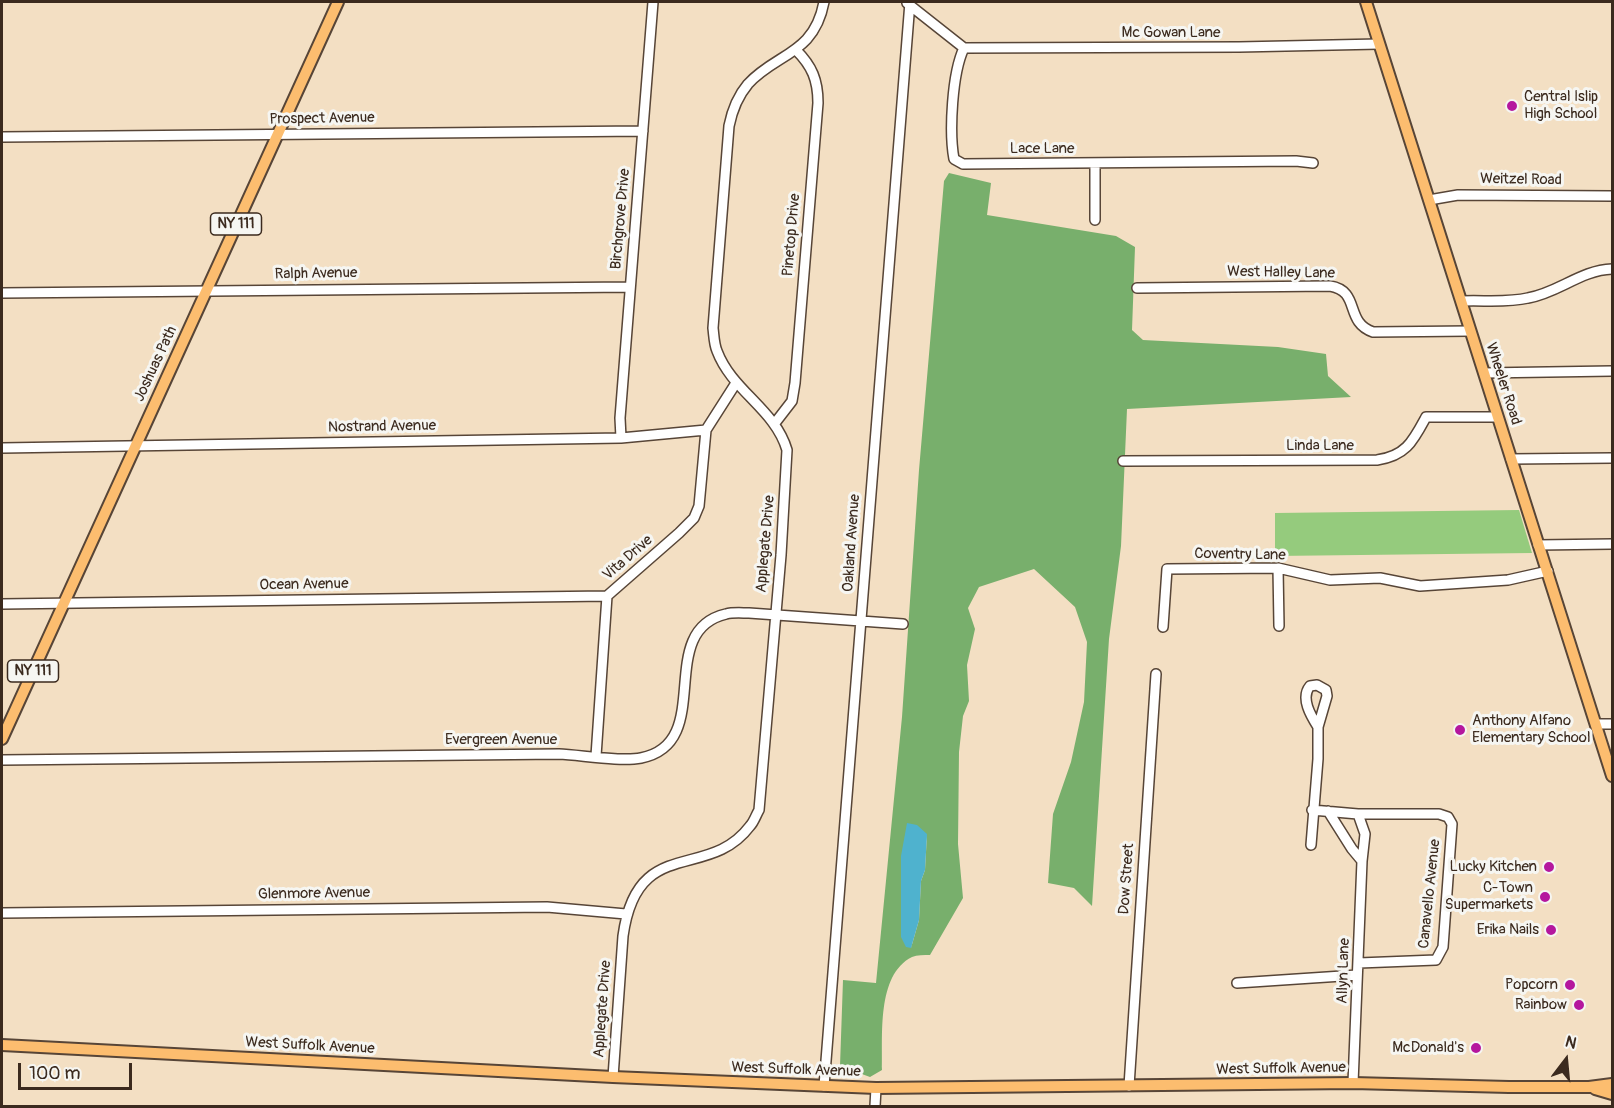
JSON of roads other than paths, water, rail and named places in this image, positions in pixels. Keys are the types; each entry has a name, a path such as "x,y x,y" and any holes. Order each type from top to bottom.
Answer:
{"main road":[{"name":"Joshuas Path","path":"2,739 338,2"},
{"name":"Wheeler Road","path":"1366,2 1612,776"},
{"name":"West Suffolk Avenue","path":"2,1045 613,1077 876,1088 1353,1083 1589,1087 1612,1084"},
{"name":"West Suffolk Avenue","path":"1589,1087 1612,1094"}],"street":[{"name":"Birchgrove Drive","path":"621,438 620,418 653,2"},
{"name":"Applegate Drive","path":"613,1077 626,914 635,894 647,880 664,867 717,851 735,841 750,826 759,810 787,450 783,436 775,423 736,383 716,350 713,328 729,126 732,111 748,85 759,74 796,50 810,34 824,2"},
{"path":"909,3 964,48"},
{"name":"Oakland Avenue","path":"824,1086 909,3"},
{"name":"Mc Gowan Lane","path":"964,48 1379,44"},
{"name":"Lace Lane","path":"964,48 958,61 950,142 954,159 963,164 1284,161 1313,164"},
{"name":"Pinetop Drive","path":"775,423 792,401 795,383 818,103 818,86 813,72 796,50"},
{"name":"Prospect Avenue","path":"2,137 643,131"},
{"path":"1095,164 1095,220"},
{"name":"Weitzel Road","path":"1429,200 1458,195 1612,196"},
{"path":"1462,301 1528,298 1549,292 1585,275 1612,269"},
{"name":"Ralph Avenue","path":"2,293 630,286"},
{"name":"West Halley Lane","path":"1137,288 1330,286 1340,288 1348,296 1356,320 1362,328 1373,332 1470,331"},
{"path":"1484,373 1612,371"},
{"path":"706,430 736,383"},
{"name":"Linda Lane","path":"1123,460 1377,460 1391,458 1403,451 1413,440 1426,417 1497,417"},
{"name":"Nostrand Avenue","path":"2,448 621,438 706,430"},
{"name":"Vita Drive","path":"596,756 607,596 694,518 699,506 706,430"},
{"path":"1511,459 1612,458"},
{"path":"1538,545 1612,544"},
{"path":"1278,568 1279,626"},
{"name":"Coventry Lane","path":"1163,627 1167,569 1278,568 1330,580 1396,579 1420,586 1508,580 1548,571"},
{"name":"Ocean Avenue","path":"2,604 607,596"},
{"name":"Evergreen Avenue","path":"2,760 462,754 559,754 642,758 657,752 670,741 679,728 683,710 687,658 691,644 700,630 712,620 727,614 775,614 903,624"},
{"name":"Dow Street","path":"1129,1086 1156,674"},
{"path":"1596,724 1612,724"},
{"path":"1311,845 1312,810 1318,759 1318,728"},
{"name":"Canavello Avenue","path":"1312,810 1358,814 1439,814 1448,818 1452,824 1440,955 1436,960 1359,963"},
{"path":"1328,811 1362,861"},
{"name":"Allyn Lane","path":"1353,1083 1365,834 1358,814"},
{"name":"Glenmore Avenue","path":"2,913 547,907 626,914"},
{"path":"1237,983 1358,975"},
{"path":"874,1107 876,1088"}],"water":[{"path":"907,823 917,825 927,834 919,920 911,948 906,947 901,937 901,856"}],"place":[{"name":"Central Islip High School","path":"1512,106"},
{"name":"Anthony Alfano Elementary School","path":"1460,730"},
{"name":"Lucky Kitchen","path":"1549,867"},
{"name":"C‑Town Supermarkets","path":"1545,897"},
{"name":"Erika Nails","path":"1551,930"},
{"name":"Popcorn","path":"1570,985"},
{"name":"Rainbow","path":"1579,1005"},
{"name":"McDonald's","path":"1476,1048"}]}
